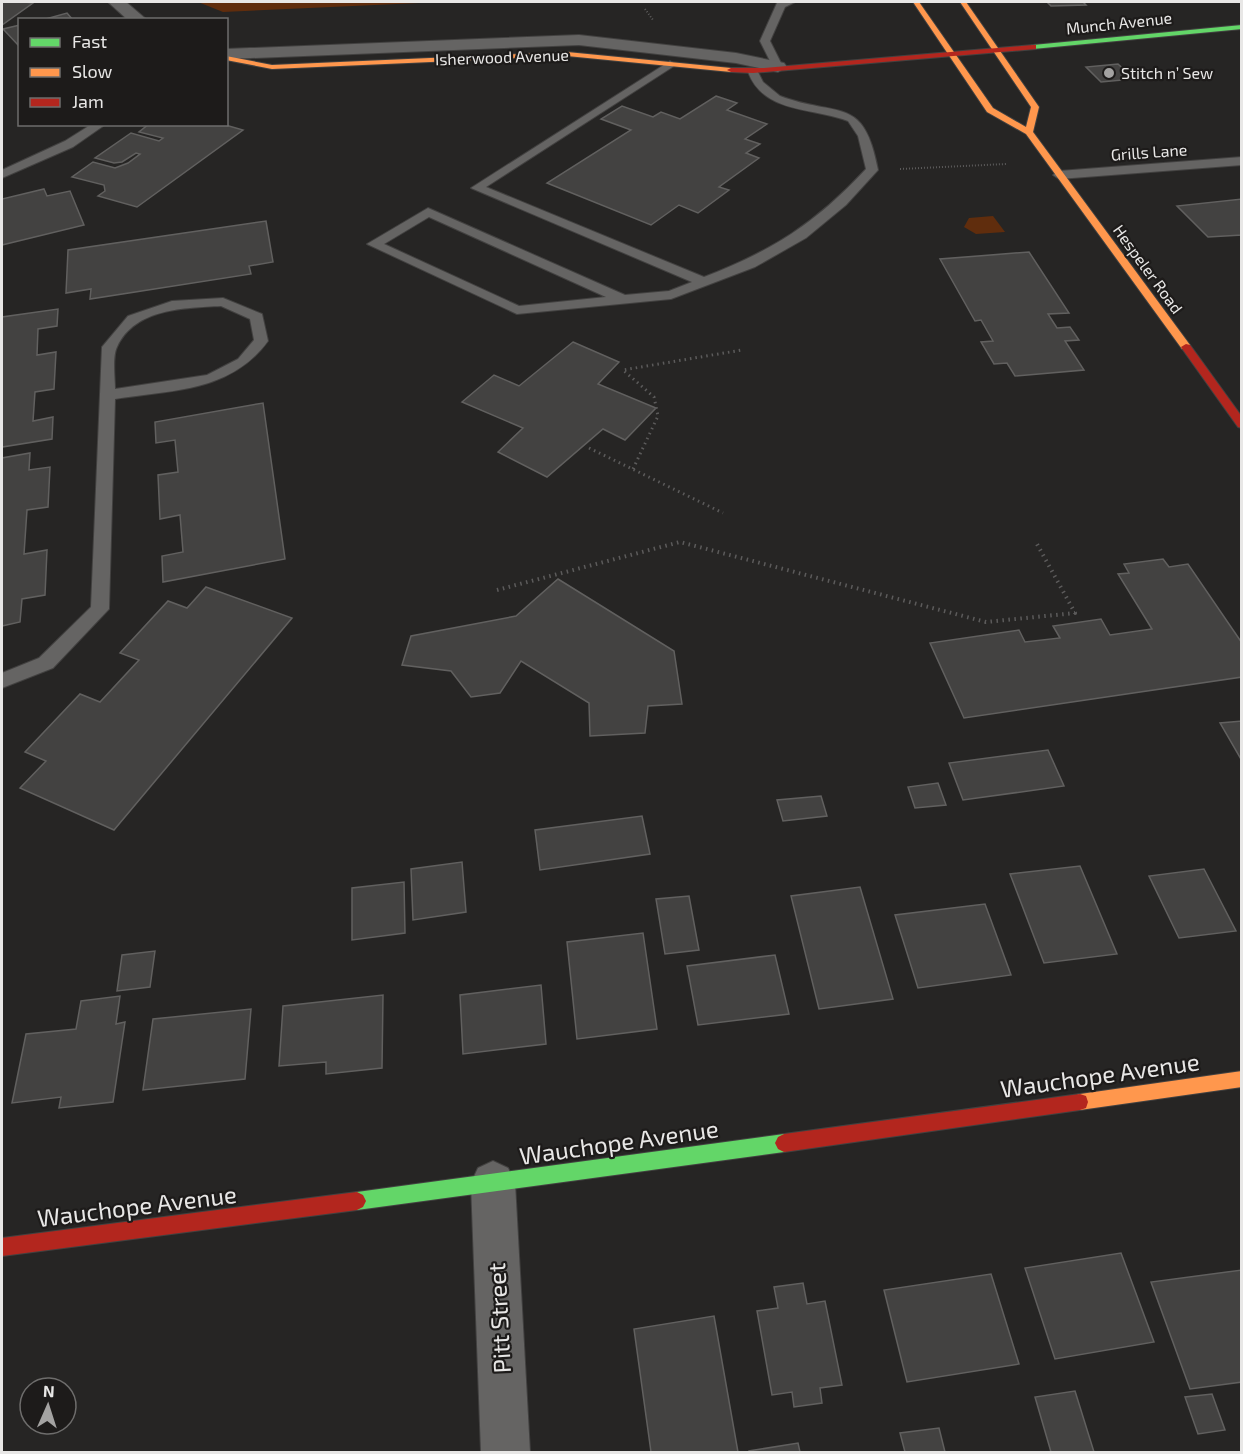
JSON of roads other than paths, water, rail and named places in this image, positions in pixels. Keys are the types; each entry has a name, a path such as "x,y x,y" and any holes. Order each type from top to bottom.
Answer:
{"street":[{"path":"116,2 136,18"},
{"name":"Hespeler Road","path":"916,2 990,110 1029,132 1242,425"},
{"path":"963,2 999,51 1035,107 1029,132"},
{"name":"Munch Avenue","path":"999,51 1242,27"},
{"name":"Isherwood Avenue","path":"228,56 570,40 736,58 778,67"},
{"name":"Isherwood Avenue","path":"228,56 272,67 567,54 753,72 778,67 999,51"},
{"name":"Wauchope Avenue","path":"2,1247 493,1183 1242,1079"},
{"name":"Pitt Street","path":"493,1183 506,1452"}],"lane":[{"path":"778,67 765,41 781,5 790,2"},
{"path":"670,64 477,188 703,282"},
{"path":"622,299 428,212 374,244 517,309 671,295 750,264 801,235 842,202 872,170 866,140 852,119 815,107 773,100 755,83 753,72"},
{"path":"2,174 69,144 98,126"},
{"name":"Grills Lane","path":"1059,175 1242,161"},
{"path":"2,681 46,663 100,609 107,394 109,347 133,319 172,305 223,302 257,317 261,341 243,362 211,380 107,394"}],"place":[{"name":"Stitch n’ Sew","path":"1109,73"}]}
